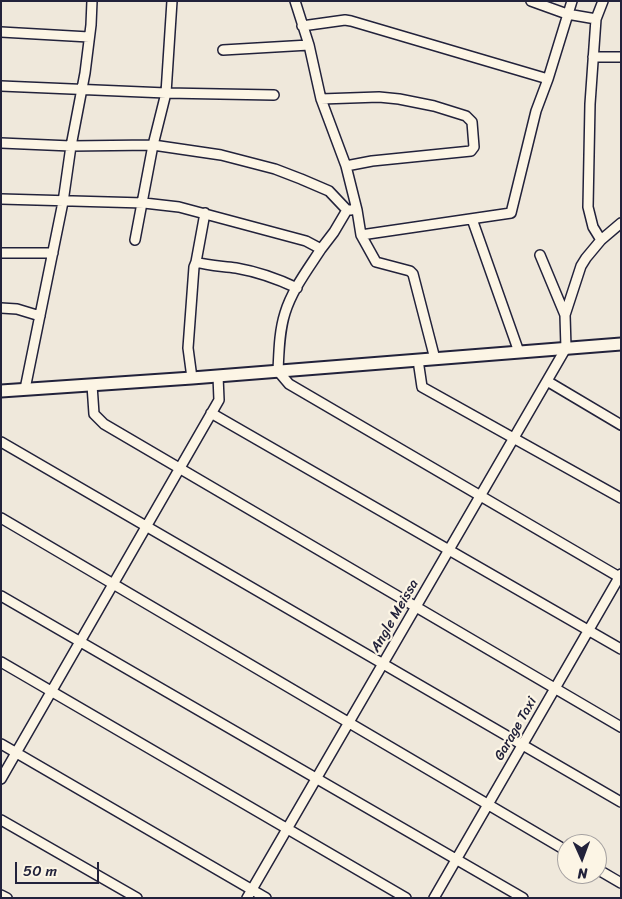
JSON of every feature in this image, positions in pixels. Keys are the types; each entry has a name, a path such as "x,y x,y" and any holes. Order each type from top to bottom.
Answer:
{"street":[{"path":"25,389 63,202 70,146 82,90 91,25 92,1"},
{"path":"135,240 144,203 153,145 166,93 172,1"},
{"path":"295,1 309,45 321,99 346,166 357,210 361,236 376,262 410,271 413,274 435,358"},
{"path":"531,1 567,14 596,19"},
{"path":"361,236 511,212 534,118 572,1"},
{"path":"601,240 593,227 588,206 593,57 596,19 603,1"},
{"path":"302,26 345,20 351,21 548,79"},
{"path":"1,32 89,37"},
{"path":"223,50 309,45"},
{"path":"593,57 621,57"},
{"path":"1,86 166,93 274,95"},
{"path":"321,99 379,97 399,99 434,106 466,116 472,122 474,147 471,152 372,161 346,166"},
{"path":"1,143 70,146 153,145 221,155 275,169 329,191 347,210 357,210"},
{"path":"1,199 144,203 179,207 306,241 321,249"},
{"path":"347,210 297,288 285,313 279,347 278,371 289,384 620,576"},
{"path":"192,378 188,348 194,267 206,213"},
{"path":"472,218 519,352"},
{"path":"566,348 565,315 581,266 601,240 621,223"},
{"path":"1,253 53,253"},
{"path":"540,254 565,315"},
{"path":"196,262 205,265 237,268 271,276 297,288"},
{"path":"1,308 17,309 40,316"},
{"path":"1,391 192,378 566,348 618,346"},
{"name":"Angle Meissa","path":"250,894 566,348"},
{"path":"418,360 422,387 621,498"},
{"path":"1,780 219,400 218,376"},
{"path":"547,381 621,425"},
{"path":"92,385 94,414 104,424 621,727"},
{"path":"211,413 621,649"},
{"path":"1,442 621,802"},
{"path":"1,518 557,845"},
{"name":"Garage Taxi","path":"434,898 620,576"},
{"path":"1,596 523,898"},
{"path":"1,662 406,898"},
{"path":"1,744 250,894 266,898"},
{"path":"1,820 136,898"},
{"path":"607,874 621,882"},
{"path":"1,894 7,898"}]}
